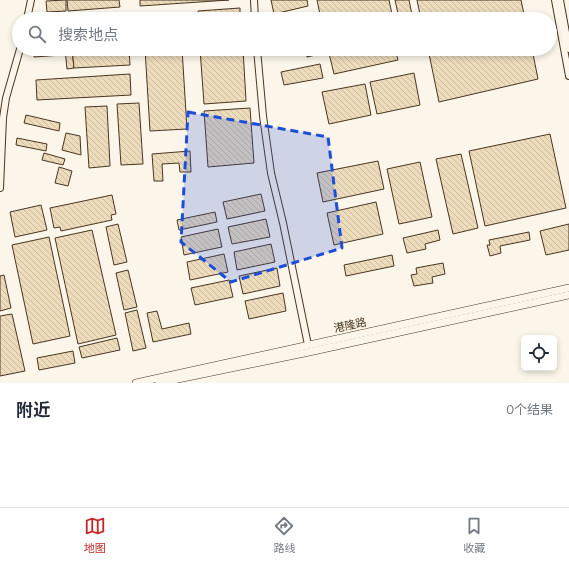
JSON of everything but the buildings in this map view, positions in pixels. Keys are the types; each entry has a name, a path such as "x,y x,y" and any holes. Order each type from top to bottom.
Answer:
{"main road":[{"name":"港隆路","path":"136,383 569,288"},
{"name":"港隆路","path":"159,383 569,295"}],"street":[{"path":"28,12 31,0"},
{"path":"254,0 255,12"},
{"path":"554,0 563,15"},
{"path":"560,0 566,38 569,76"},
{"path":"566,38 569,49"},
{"path":"0,188 3,118 6,98 18,56"},
{"path":"258,56 263,116 271,173 283,223 308,345"}],"highlighted area":[{"path":"188,112 328,137 342,248 231,282 181,242"}]}
